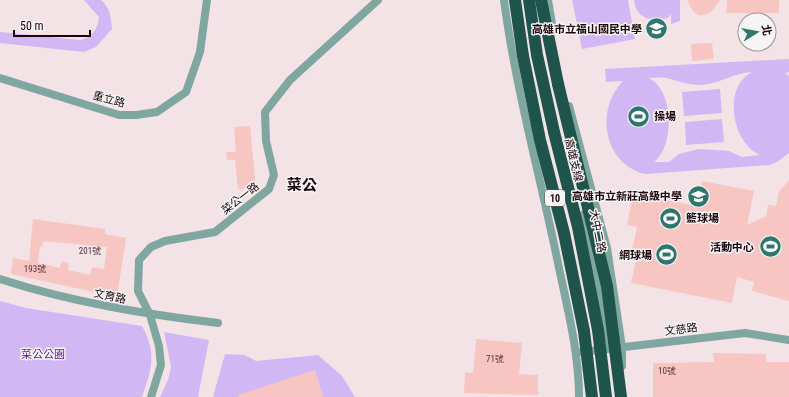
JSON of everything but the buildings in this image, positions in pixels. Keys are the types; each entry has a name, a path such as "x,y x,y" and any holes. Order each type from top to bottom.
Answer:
{"highway":[{"name":"10","path":"515,0 530,94 540,140 564,233 584,331 592,397"},
{"name":"高雄支線","path":"529,0 537,55 554,132 578,227 598,330 606,397"},
{"path":"542,0 558,84 607,286 622,397"}],"street":[{"name":"重立路","path":"0,78 119,115 136,115 158,112 186,92 200,52 207,0"},
{"name":"菜公一路","path":"151,397 161,365 159,346 150,315 138,291 139,260 151,248 165,241 215,232 269,189 274,176 266,141 265,112 290,80 378,0"},
{"path":"504,0 521,99 555,247 576,353 580,397"},
{"name":"大中二路","path":"538,0 584,216 610,349 622,397"},
{"name":"大中二路","path":"548,0 561,78 591,184 607,248 622,347 622,397"},
{"name":"文育路","path":"0,279 53,295 150,315 218,323"},
{"name":"文慈路","path":"576,353 746,333 789,340"}],"green space":[{"path":"84,0 101,0 106,6 110,17 112,29 96,47 84,52 0,43 0,32 80,40 88,37 96,29 99,17"},
{"path":"572,0 628,0 635,39 582,49"},
{"path":"634,0 680,0 680,21 671,24 671,14 668,18 656,20 646,18 638,11"},
{"name":"操場","path":"789,59 789,72 785,73 789,76 789,153 777,162 769,165 646,174 635,170 625,164 618,156 612,147 608,136 606,125 610,102 617,88 623,81 606,82 605,69","holes":["752,72 743,79 737,90 734,102 734,115 737,127 743,139 750,149 760,155 742,157 729,151 699,149 679,154 669,162 654,162 661,154 666,144 669,118 663,93 657,84 648,78 667,78 687,84 700,85 714,83 739,74"]},
{"path":"720,89 722,113 684,116 682,92"},
{"path":"722,119 724,142 686,145 685,122"},
{"name":"菜公公園","path":"0,301 26,308 142,326 150,345 151,361 148,378 142,397 0,397"},
{"path":"164,332 209,340 198,397 160,397 168,380 171,367"},
{"path":"225,354 245,355 256,361 318,355 342,376 355,397 213,397"}],"place":[{"name":"高雄市立福山國民中學","path":"657,29"},
{"name":"操場","path":"638,116"},
{"name":"高雄市立新莊高級中學","path":"698,196"},
{"name":"籃球場","path":"671,218"},
{"name":"活動中心","path":"770,247"},
{"name":"網球場","path":"667,255"}],"district":[{"name":"菜公","path":"302,185"}]}
